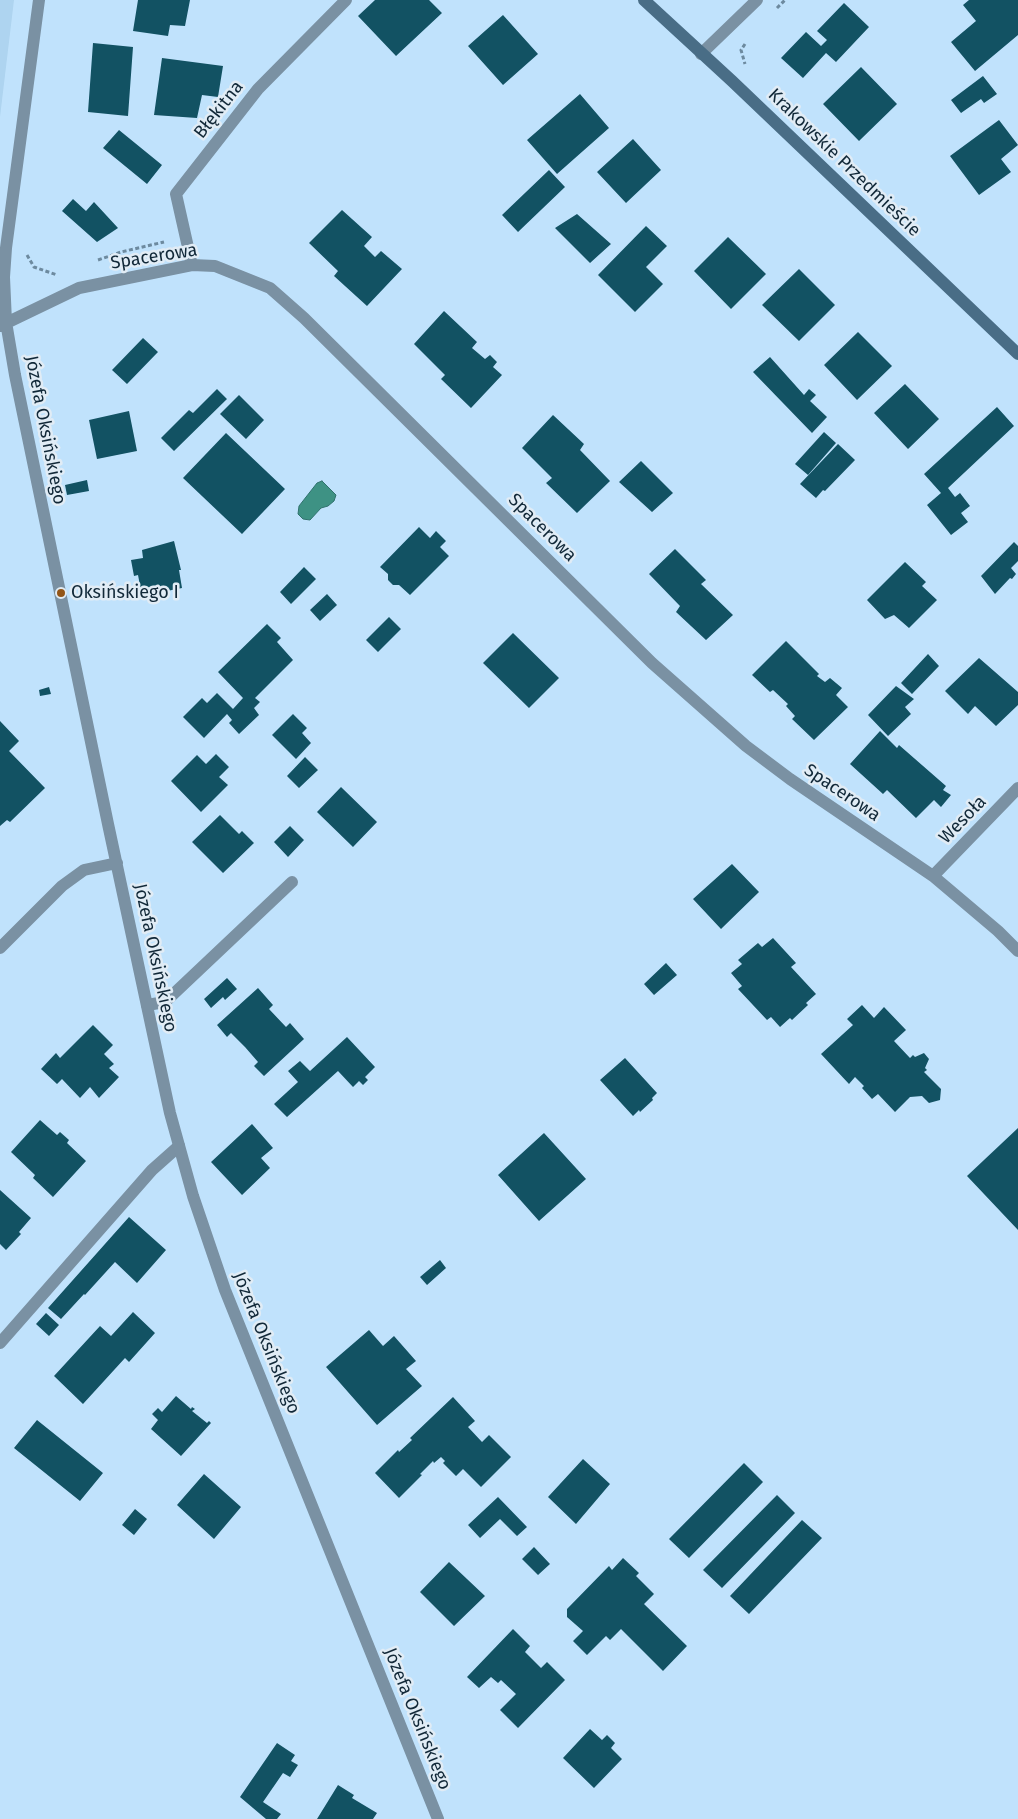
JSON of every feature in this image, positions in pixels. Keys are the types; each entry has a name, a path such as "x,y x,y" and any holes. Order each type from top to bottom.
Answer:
{"street":[{"name":"Józefa Oksińskiego","path":"40,0 10,209 4,277 3,324 170,1113 193,1196 225,1290 438,1819"},
{"name":"Błękitna","path":"192,266 176,194 258,89 346,0"},
{"name":"Krakowskie Przedmieście","path":"644,0 1018,354"},
{"path":"702,54 757,0"},
{"name":"Spacerowa","path":"3,324 80,288 192,266 215,266 270,288 311,325 652,663 738,740 790,779 933,876 998,931 1018,951"},
{"name":"Wesoła","path":"933,876 1018,788"},
{"path":"0,948 62,886 84,870 116,863"},
{"path":"147,1005 165,1002 292,882"},
{"path":"0,1343 152,1170 179,1146"}],"path":[{"path":"772,12 785,0"},
{"path":"746,67 741,50 748,38"}],"shaded area":[{"path":"0,0 14,0 0,117"},
{"path":"322,481 336,495 334,501 328,506 321,508 310,520 303,519 298,514 299,506 317,483"}],"building":[{"path":"138,0 190,0 185,26 170,25 168,36 133,31"},
{"path":"375,0 429,0 442,13 396,56 358,16"},
{"path":"969,0 1018,0 1018,35 975,71 951,42 976,21 963,5"},
{"path":"844,3 869,27 836,62 826,53 803,78 781,58 806,32 821,46 827,40 817,31"},
{"path":"503,15 538,54 503,85 468,46"},
{"path":"93,43 133,47 128,116 88,112"},
{"path":"162,58 223,66 218,97 202,95 197,118 154,115"},
{"path":"861,67 897,104 859,141 823,104"},
{"path":"983,76 997,94 984,103 981,99 961,113 951,100"},
{"path":"580,94 609,128 557,174 527,140"},
{"path":"999,120 1018,145 1001,159 1011,172 979,195 950,156"},
{"path":"119,130 162,165 147,184 103,148"},
{"path":"633,139 661,170 626,203 597,172"},
{"path":"549,170 565,187 518,232 502,215"},
{"path":"73,199 86,211 94,202 118,228 97,242 62,211"},
{"path":"342,210 372,237 364,246 375,257 381,251 402,269 367,306 334,276 338,271 309,243"},
{"path":"577,214 611,244 590,263 555,228"},
{"path":"646,226 667,246 646,267 663,284 635,312 598,275"},
{"path":"728,237 766,274 731,309 694,271"},
{"path":"799,269 835,305 799,341 762,305"},
{"path":"444,311 477,342 472,348 485,359 490,355 497,362 493,367 502,375 471,408 441,379 445,375 414,344"},
{"path":"858,332 892,366 857,400 824,365"},
{"path":"143,338 158,352 127,384 112,370"},
{"path":"770,357 804,395 809,389 816,395 810,401 827,417 812,433 753,372"},
{"path":"905,384 939,419 908,449 874,413"},
{"path":"217,389 227,399 174,451 161,438 189,410 193,413"},
{"path":"239,395 264,420 246,439 220,414"},
{"path":"997,407 1014,426 948,488 955,497 960,493 970,506 961,513 968,522 951,535 927,505 941,493 924,474"},
{"path":"129,411 137,451 97,459 89,420"},
{"path":"553,415 584,444 580,450 610,481 577,513 546,483 552,478 522,448"},
{"path":"824,432 836,443 808,475 795,464"},
{"path":"226,433 285,489 242,534 183,478"},
{"path":"838,444 855,460 816,498 800,484"},
{"path":"641,461 673,493 652,512 619,482"},
{"path":"87,480 89,491 67,495 65,485"},
{"path":"419,527 430,538 436,531 446,541 440,547 449,556 410,595 399,585 393,585 388,580 388,574 380,567"},
{"path":"174,541 181,570 179,570 182,588 142,596 138,575 134,576 131,560 143,558 142,550"},
{"path":"1014,542 1018,546 1018,561 1011,568 1016,574 995,594 981,576"},
{"path":"675,549 706,580 701,584 733,615 706,640 676,612 680,606 649,574"},
{"path":"905,562 926,582 922,586 937,600 909,628 894,615 885,619 867,600"},
{"path":"304,567 316,579 291,604 280,592"},
{"path":"327,594 337,605 320,621 310,610"},
{"path":"389,617 401,629 378,652 366,640"},
{"path":"267,624 281,638 277,642 293,660 255,698 260,702 254,708 259,715 239,734 229,723 232,720 227,714 204,738 183,717 202,698 207,703 217,693 233,709 243,698 218,672"},
{"path":"513,633 559,678 529,708 483,663"},
{"path":"786,641 819,674 817,676 825,682 830,678 842,688 836,695 848,707 814,740 792,719 795,716 786,706 788,704 773,690 770,692 752,675"},
{"path":"928,654 939,666 912,694 901,683"},
{"path":"979,658 1018,692 1018,705 996,726 975,706 968,714 945,691"},
{"path":"896,686 914,699 905,707 911,714 888,736 868,715"},
{"path":"49,687 51,694 40,696 39,690"},
{"path":"293,714 307,728 302,733 311,743 296,759 272,735"},
{"path":"0,721 19,741 9,751 45,788 10,822 7,820 0,826"},
{"path":"880,731 897,748 899,745 946,786 943,790 951,795 941,807 934,800 916,818 887,790 883,794 850,764"},
{"path":"216,754 229,767 219,777 228,785 201,812 171,781 197,755 206,764"},
{"path":"305,757 318,770 299,788 287,776"},
{"path":"341,787 377,822 353,847 317,812"},
{"path":"220,815 239,834 242,831 254,843 223,873 192,842"},
{"path":"290,826 304,840 288,857 274,842"},
{"path":"732,864 759,892 721,929 693,899"},
{"path":"773,938 796,963 791,967 816,994 806,1003 808,1005 792,1020 790,1018 780,1027 771,1017 767,1020 738,989 742,986 731,973 742,964 738,960 758,943 762,947"},
{"path":"666,963 677,975 654,995 644,984"},
{"path":"227,978 237,989 225,1000 223,997 211,1008 204,999"},
{"path":"258,988 273,1005 269,1009 286,1027 290,1023 304,1039 264,1076 254,1066 258,1062 245,1047 231,1033 227,1037 217,1025"},
{"path":"862,1005 874,1018 884,1007 906,1030 894,1041 910,1058 913,1055 915,1057 924,1053 929,1059 925,1068 927,1070 924,1072 941,1089 940,1100 929,1103 922,1096 910,1097 895,1112 878,1094 872,1099 862,1088 864,1086 855,1077 849,1084 821,1054 853,1025 847,1019"},
{"path":"93,1025 113,1045 104,1054 114,1064 109,1068 119,1077 99,1098 90,1087 80,1098 62,1079 57,1084 41,1069 56,1053 60,1058"},
{"path":"347,1037 375,1067 365,1077 368,1080 363,1085 359,1081 353,1087 338,1071 287,1117 274,1104 298,1082 288,1071 300,1061 310,1071"},
{"path":"625,1058 657,1093 652,1098 653,1100 633,1116 600,1080"},
{"path":"40,1120 57,1135 60,1132 69,1140 67,1143 86,1161 53,1197 33,1178 35,1175 11,1152"},
{"path":"252,1124 273,1148 261,1158 270,1168 242,1195 211,1162"},
{"path":"1018,1128 1018,1230 967,1176"},
{"path":"544,1133 586,1179 539,1221 498,1175"},
{"path":"0,1190 31,1218 19,1232 21,1234 6,1250 0,1244"},
{"path":"129,1217 166,1250 137,1283 115,1262 61,1319 48,1308"},
{"path":"440,1260 446,1268 427,1285 420,1277"},
{"path":"133,1312 155,1333 129,1362 125,1358 83,1404 54,1376 100,1326 111,1336"},
{"path":"46,1313 59,1325 49,1336 36,1324"},
{"path":"369,1330 383,1346 394,1336 416,1361 406,1369 422,1386 377,1425 326,1367"},
{"path":"176,1396 191,1409 192,1407 195,1409 192,1411 207,1423 209,1421 211,1423 181,1456 151,1429 158,1420 152,1414 158,1408 162,1412"},
{"path":"453,1397 475,1421 468,1427 482,1442 489,1435 511,1457 481,1487 463,1469 456,1476 443,1463 445,1461 441,1457 434,1463 433,1461 399,1498 375,1473 398,1450 399,1452 412,1440 410,1438"},
{"path":"37,1420 103,1473 80,1501 14,1448"},
{"path":"583,1459 610,1484 576,1524 548,1497"},
{"path":"744,1463 763,1482 689,1558 669,1539"},
{"path":"204,1474 241,1507 214,1539 177,1505"},
{"path":"777,1495 795,1513 722,1588 703,1570"},
{"path":"498,1497 527,1527 517,1536 500,1519 480,1538 468,1525"},
{"path":"135,1509 147,1519 134,1535 122,1525"},
{"path":"802,1520 822,1538 749,1614 730,1596"},
{"path":"534,1547 550,1564 538,1575 522,1559"},
{"path":"623,1558 639,1573 636,1576 654,1594 644,1604 687,1646 663,1671 621,1629 610,1640 606,1636 587,1655 573,1641 583,1631 567,1617 567,1609 609,1566 612,1570"},
{"path":"449,1562 485,1596 454,1626 420,1592"},
{"path":"513,1629 530,1646 525,1652 541,1668 547,1662 565,1680 518,1728 500,1710 516,1694 501,1680 498,1683 491,1677 479,1688 467,1677"},
{"path":"590,1729 602,1740 607,1735 615,1743 611,1748 622,1759 594,1788 563,1758"},
{"path":"277,1743 295,1755 291,1761 298,1765 290,1777 283,1773 263,1802 281,1814 277,1819 266,1819 240,1797"},
{"path":"338,1785 354,1795 352,1798 377,1813 373,1819 317,1819"}],"place":[{"name":"Oksińskiego I","path":"61,593"}]}
